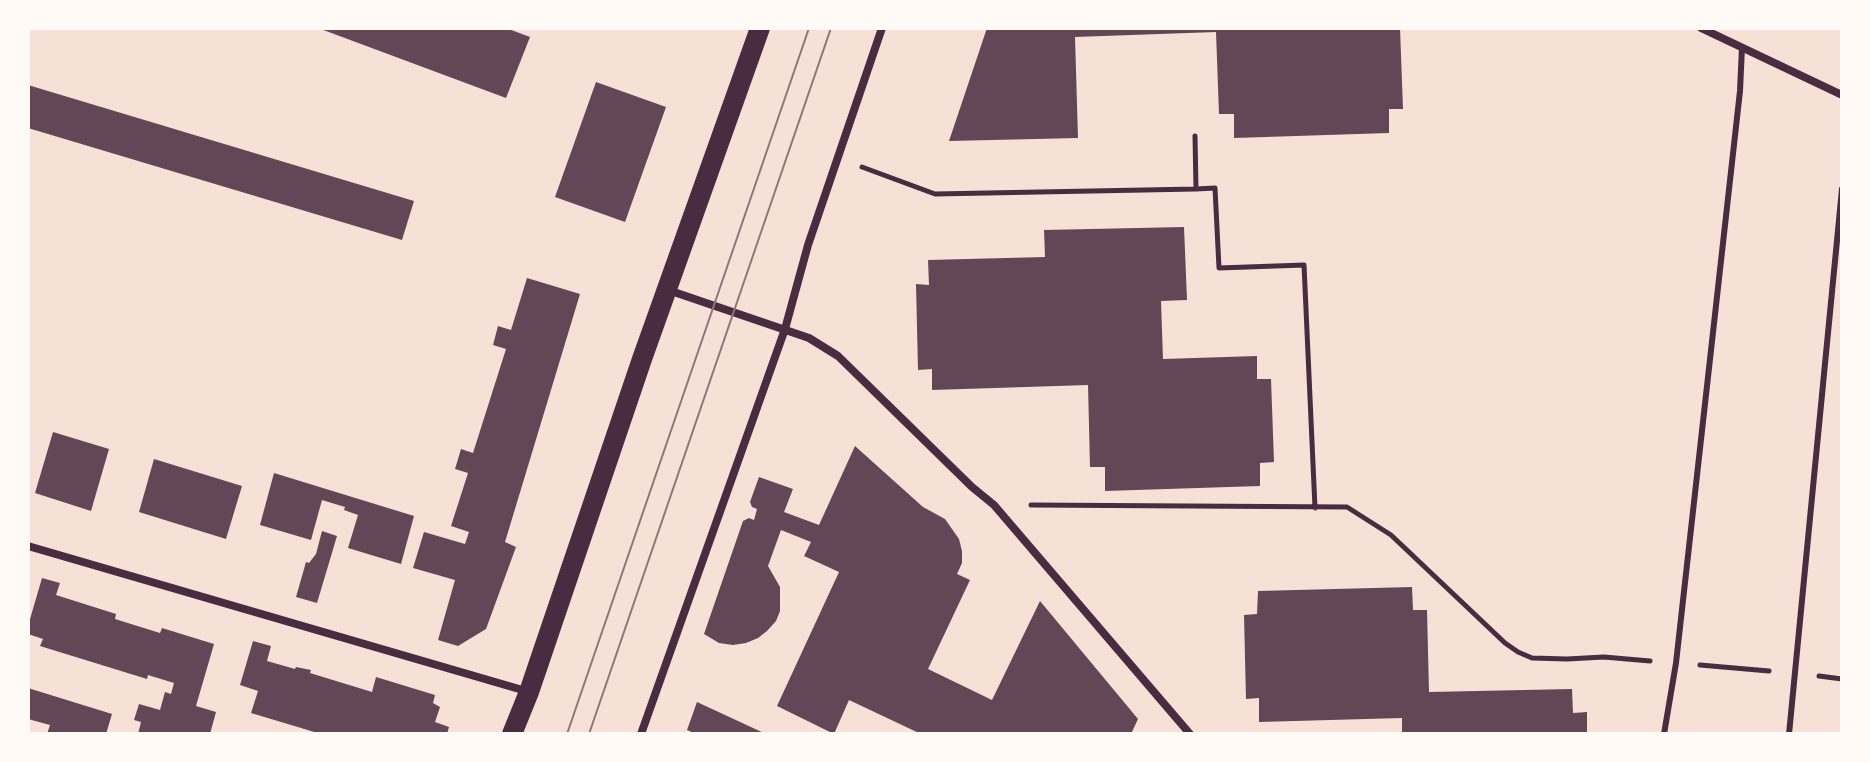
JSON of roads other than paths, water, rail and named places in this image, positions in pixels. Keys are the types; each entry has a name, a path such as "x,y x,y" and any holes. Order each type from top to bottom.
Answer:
{"main road":[{"path":"512,734 760,28"}],"street":[{"path":"641,734 785,329 808,245 882,28"},
{"path":"1701,28 1842,95"},
{"path":"667,290 809,338 838,356 994,505 1190,734"},
{"path":"28,546 529,692"}],"lane":[{"path":"1664,734 1676,663 1740,91 1742,47"},
{"path":"1789,734 1842,189"}],"tram line":[{"path":"567,734 809,28"},
{"path":"589,734 831,28"}]}
